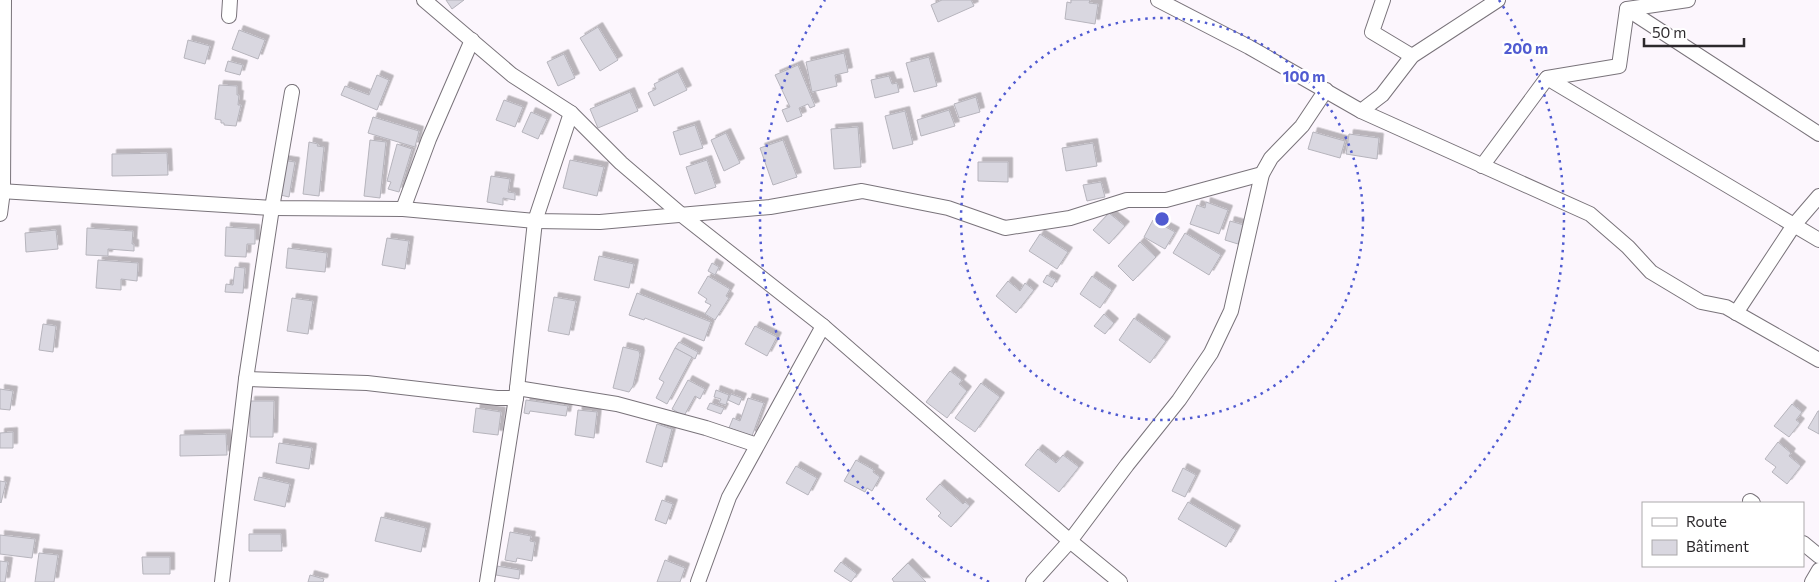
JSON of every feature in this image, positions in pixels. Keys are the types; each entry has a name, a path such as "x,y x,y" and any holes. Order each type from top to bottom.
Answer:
{"street":[{"path":"0,214 2,191 4,0"},
{"path":"230,0 230,16"},
{"path":"424,0 512,75 572,113 620,163 683,216 823,326 1070,541 1120,582"},
{"path":"1158,0 1249,47 1360,111 1590,214 1628,247 1652,272 1702,302 1726,307 1819,360"},
{"path":"1383,0 1372,32 1412,56"},
{"path":"1360,111 1382,95 1412,56 1498,0"},
{"path":"1627,9 1688,0"},
{"path":"1482,166 1547,78 1619,66 1627,9"},
{"path":"1627,9 1819,134"},
{"path":"403,209 429,139 472,40"},
{"path":"1547,78 1819,240"},
{"path":"1033,582 1070,541 1179,400 1211,353 1231,311 1262,174 1271,158 1302,126 1326,90"},
{"path":"222,582 246,379 292,92"},
{"path":"487,582 516,393 535,221 572,113"},
{"path":"2,191 272,208 403,209 535,221 600,222 770,207 862,191 948,208 1005,228 1070,218 1127,200 1166,200 1262,174"},
{"path":"1736,313 1794,225 1819,196"},
{"path":"698,582 729,497 823,326"},
{"path":"246,379 367,383 496,398 516,393 617,404 706,428 757,445"},
{"path":"1804,544 1819,556"},
{"path":"1812,582 1819,570"}],"building":[{"path":"446,0 464,0 452,9"},
{"path":"942,0 971,0 974,6 938,22 931,5"},
{"path":"1071,0 1090,0 1089,3 1098,4 1095,24 1065,19 1067,2 1071,3"},
{"path":"598,27 618,60 600,71 580,38"},
{"path":"239,30 265,40 258,59 232,49"},
{"path":"188,40 210,46 205,64 184,58"},
{"path":"844,53 848,72 835,75 837,86 812,92 806,62"},
{"path":"564,54 575,78 558,86 547,62"},
{"path":"929,57 937,86 914,92 906,63"},
{"path":"228,61 243,65 240,75 225,71"},
{"path":"798,65 815,106 810,108 808,104 799,108 802,116 787,122 782,110 790,107 775,75"},
{"path":"678,72 687,90 654,106 648,93 656,89 654,84"},
{"path":"377,75 389,80 377,110 341,95 345,86 369,95"},
{"path":"889,76 892,84 897,83 899,92 875,98 871,80"},
{"path":"219,85 237,86 237,95 239,95 238,105 241,105 236,126 224,125 224,123 221,123 221,120 215,119"},
{"path":"630,92 638,111 598,128 590,109"},
{"path":"976,97 980,112 959,118 954,104"},
{"path":"504,100 523,107 515,127 496,120"},
{"path":"949,110 955,126 921,136 917,120"},
{"path":"905,111 913,144 893,149 885,116"},
{"path":"531,112 547,119 538,139 522,132"},
{"path":"373,117 419,131 415,147 368,133"},
{"path":"695,125 703,148 680,155 673,132"},
{"path":"858,127 861,167 834,169 831,129"},
{"path":"1313,132 1345,141 1340,158 1308,149"},
{"path":"726,133 740,163 724,171 711,140"},
{"path":"1349,134 1379,138 1377,159 1346,154"},
{"path":"370,140 386,142 380,198 364,196"},
{"path":"783,140 797,177 773,185 760,148"},
{"path":"309,142 324,147 319,196 303,194"},
{"path":"1093,143 1097,166 1066,171 1062,148"},
{"path":"397,144 412,149 399,192 388,189 391,182 387,181"},
{"path":"167,153 168,175 112,176 112,154"},
{"path":"282,160 295,162 289,197 276,194"},
{"path":"570,160 604,167 597,196 563,188"},
{"path":"707,160 716,187 695,194 686,167"},
{"path":"978,162 1008,162 1008,182 978,181"},
{"path":"491,176 510,179 508,192 515,193 515,200 503,198 503,205 487,202"},
{"path":"1101,182 1105,197 1087,201 1083,185"},
{"path":"1206,202 1228,210 1219,234 1190,224 1197,205 1205,208"},
{"path":"1109,213 1125,226 1109,244 1093,230"},
{"path":"1153,220 1175,232 1165,249 1144,237"},
{"path":"1230,221 1244,225 1238,244 1225,240"},
{"path":"226,227 255,229 255,244 247,244 246,257 225,256"},
{"path":"87,228 133,231 132,244 134,244 134,251 108,249 108,256 86,255"},
{"path":"56,230 58,249 26,252 25,233"},
{"path":"1185,233 1221,255 1209,275 1173,253"},
{"path":"1040,234 1068,252 1057,269 1029,251"},
{"path":"387,238 409,241 405,269 382,265"},
{"path":"1140,242 1156,257 1133,281 1118,266"},
{"path":"288,248 327,253 325,272 286,268"},
{"path":"599,256 634,264 629,288 594,280"},
{"path":"98,260 138,263 137,281 121,279 121,290 96,288"},
{"path":"712,263 719,267 715,275 708,271"},
{"path":"235,267 245,268 243,293 225,292 226,284 233,285"},
{"path":"1047,275 1056,280 1052,287 1043,282"},
{"path":"708,276 730,289 726,296 729,298 715,320 705,314 711,305 705,302 707,299 698,293"},
{"path":"1092,276 1112,290 1100,308 1080,294"},
{"path":"1008,281 1020,291 1025,283 1034,290 1016,313 996,296"},
{"path":"637,293 711,322 704,341 645,318 644,320 629,315"},
{"path":"554,297 576,301 569,335 548,331"},
{"path":"292,298 313,301 308,334 287,331"},
{"path":"1104,314 1114,323 1105,334 1094,326"},
{"path":"1134,318 1166,341 1150,363 1119,340"},
{"path":"43,324 56,326 53,352 39,350"},
{"path":"755,326 777,337 767,356 745,344"},
{"path":"679,342 698,352 695,359 675,348"},
{"path":"623,347 639,351 640,355 633,386 629,392 613,388"},
{"path":"675,348 692,357 667,404 656,398 664,382 659,379"},
{"path":"950,371 962,380 959,384 967,391 947,418 926,402"},
{"path":"688,380 705,389 700,399 695,396 684,416 672,409"},
{"path":"981,383 1000,397 975,432 955,418"},
{"path":"0,389 13,391 10,410 0,409"},
{"path":"716,390 729,395 726,405 719,403 721,399 714,397"},
{"path":"731,394 742,398 739,405 728,400"},
{"path":"748,398 764,403 752,436 729,428 733,418 740,421"},
{"path":"526,400 568,406 566,416 530,411 529,414 524,413"},
{"path":"250,401 274,401 273,437 250,437"},
{"path":"710,403 724,408 721,414 707,409"},
{"path":"1792,404 1802,412 1796,420 1800,423 1789,437 1774,426"},
{"path":"476,408 501,412 498,435 473,432"},
{"path":"578,410 597,412 594,438 575,435"},
{"path":"1819,411 1819,434 1808,428"},
{"path":"657,424 672,429 662,467 646,462"},
{"path":"13,432 13,448 0,448 0,433"},
{"path":"226,434 227,455 180,456 180,435"},
{"path":"1778,442 1791,453 1789,456 1801,466 1787,484 1772,472 1776,467 1765,459"},
{"path":"279,443 312,448 309,469 276,463"},
{"path":"1038,449 1056,463 1063,455 1079,467 1059,492 1025,465"},
{"path":"856,460 874,470 873,472 880,477 872,491 867,488 865,492 844,481"},
{"path":"796,466 817,478 808,495 786,483"},
{"path":"1183,468 1196,475 1185,497 1172,491"},
{"path":"259,477 290,484 285,507 254,500"},
{"path":"0,481 6,482 1,503 0,502"},
{"path":"940,484 963,504 965,502 970,506 951,527 938,516 941,513 926,499"},
{"path":"662,500 673,504 666,524 655,520"},
{"path":"1188,502 1236,530 1226,547 1178,519"},
{"path":"381,517 426,528 421,552 375,541"},
{"path":"510,532 531,536 530,541 535,542 532,561 517,558 516,562 505,560"},
{"path":"249,534 281,534 282,551 249,551"},
{"path":"0,535 35,539 32,558 0,554"},
{"path":"39,553 58,555 54,582 35,582"},
{"path":"142,557 170,557 170,574 143,574"},
{"path":"665,560 685,568 680,582 657,582"},
{"path":"0,561 8,562 5,582 0,582"},
{"path":"841,562 857,574 851,582 834,571"},
{"path":"908,563 926,582 894,582 892,579"},
{"path":"497,566 520,570 519,579 496,575"},
{"path":"310,575 324,579 323,582 308,582"}]}
